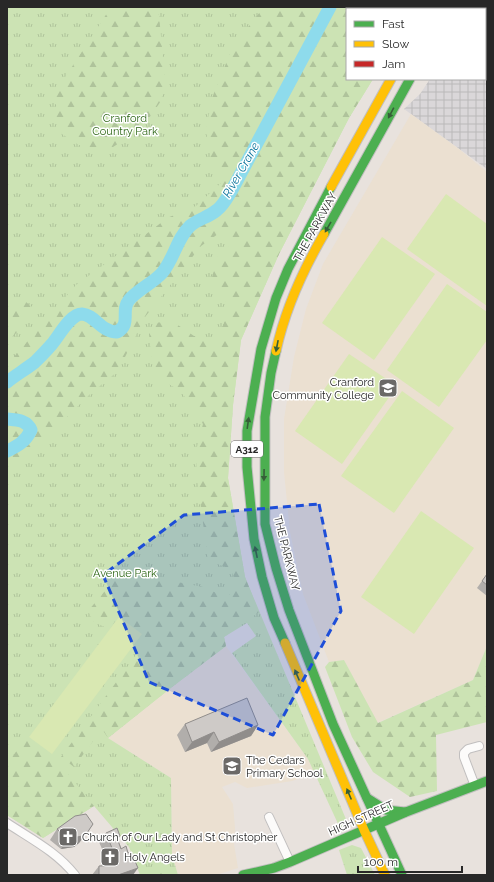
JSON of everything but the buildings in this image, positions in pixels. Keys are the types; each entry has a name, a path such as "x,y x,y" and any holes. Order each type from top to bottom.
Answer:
{"main road":[{"name":"THE PARKWAY","path":"385,875 367,829 274,618 262,577 254,539 250,511 247,467 247,431 252,391 261,349 276,298 288,269 305,235 390,80"},
{"name":"THE PARKWAY","path":"402,875 330,717 289,610 276,568 265,524 264,495 266,417 271,372 279,336 289,305 319,242 409,80"},
{"name":"HIGH STREET","path":"243,875 274,868 290,862 379,823 487,781"},
{"path":"367,798 386,810 406,812"},
{"path":"367,829 387,867 388,875"}],"street":[{"path":"474,786 464,757 464,752 468,749 479,746"},
{"path":"270,817 290,862"},
{"path":"7,824 46,848 65,863 75,875"}],"highlighted area":[{"path":"319,504 341,611 273,735 149,682 103,575 184,515"}],"shaded area":[{"path":"486,18 487,169 404,109 420,94 429,80 486,80"},
{"name":"Cranford Community College","path":"411,114 459,149 487,172 487,646 473,680 377,723 344,660 329,662 303,594 290,532 284,472 284,419 294,357 306,309 323,264"},
{"name":"The Cedars Primary School","path":"226,646 308,759 315,773 292,781 247,788 235,782 222,787 233,804 235,828 234,844 238,868 216,875 178,875 172,855 171,778 108,738"}],"green space":[{"name":"Cranford Country Park","path":"7,7 324,7 220,201 7,377"},
{"path":"111,7 155,7 159,15 165,80 161,101 149,118 135,133 113,147 97,149 79,145 62,134 56,116 56,96 64,79"},
{"path":"264,7 413,7 346,8 346,80 372,80 349,118 279,254 241,340 233,405 228,478 245,577 259,612 224,637 226,646 108,738 102,729 74,767 61,757 148,639 119,617 109,629 94,622 88,611 115,579 131,573 203,587 228,598 236,580 230,569 208,560 197,478 196,451 203,424 181,391 154,376 149,334 154,323 172,321 194,336 218,338 230,307 211,281 219,252 239,241 218,234 201,246 145,317 118,371 90,394 14,470 7,480 7,365 76,285 167,218 196,206 222,182 211,160 206,131 212,98 233,46"},
{"name":"Avenue Park","path":"336,7 413,7 346,8 346,80 372,80 349,118 279,254 241,340 233,405 228,478 245,577 348,824 340,828 308,759 232,653 256,636 247,623 224,637 226,646 108,738 171,778 172,855 178,875 140,875 129,847 94,806 43,838 7,815 7,453 217,218"},
{"path":"446,194 487,224 487,306 407,249"},
{"path":"382,237 435,274 374,360 322,323"},
{"path":"447,284 487,312 487,340 439,407 387,370"},
{"path":"20,297 32,307 22,326 7,344 7,304"},
{"path":"349,354 397,386 342,464 295,431"},
{"path":"402,391 454,428 394,513 341,476"},
{"path":"421,511 474,548 414,634 361,597"},
{"path":"119,617 142,634 52,754 29,737"},
{"path":"487,646 487,722 436,735 437,791 410,797 373,772 352,737 325,667 329,662 344,660 378,723 473,680"},
{"path":"29,737 52,754 94,806 43,838 7,815 7,762"},
{"path":"352,845 361,848 375,875 347,875 339,850"}],"waterway":[{"name":"River Crane","path":"7,382 35,362 52,344 69,321 78,315 87,315 102,327 111,331 117,332 121,329 124,325 125,309 129,300 162,273 170,261 182,236 190,226 214,212 226,200 330,7"},
{"name":"River Crane","path":"7,419 24,422 31,430 21,443 7,451"}],"traffic: fast":[{"path":"324,234 409,80"},
{"path":"285,643 274,618 262,577 254,539 247,467 247,431 261,349 276,298 288,269 331,187"},
{"path":"276,351 271,373 265,417 265,524 276,568 289,610 333,724 402,875"},
{"path":"243,875 274,868 290,862 406,812 487,781"},
{"path":"367,798 386,810 405,812"}],"traffic: slow":[{"path":"331,187 390,80"},
{"path":"276,351 284,320 290,305 309,262 324,234"},
{"path":"285,643 364,830 385,875"}],"place":[{"name":"Cranford Community College","path":"388,388"},
{"name":"The Cedars Primary School","path":"232,766"},
{"name":"Church of Our Lady and St Christopher","path":"68,837"},
{"name":"Holy Angels","path":"110,857"}]}
